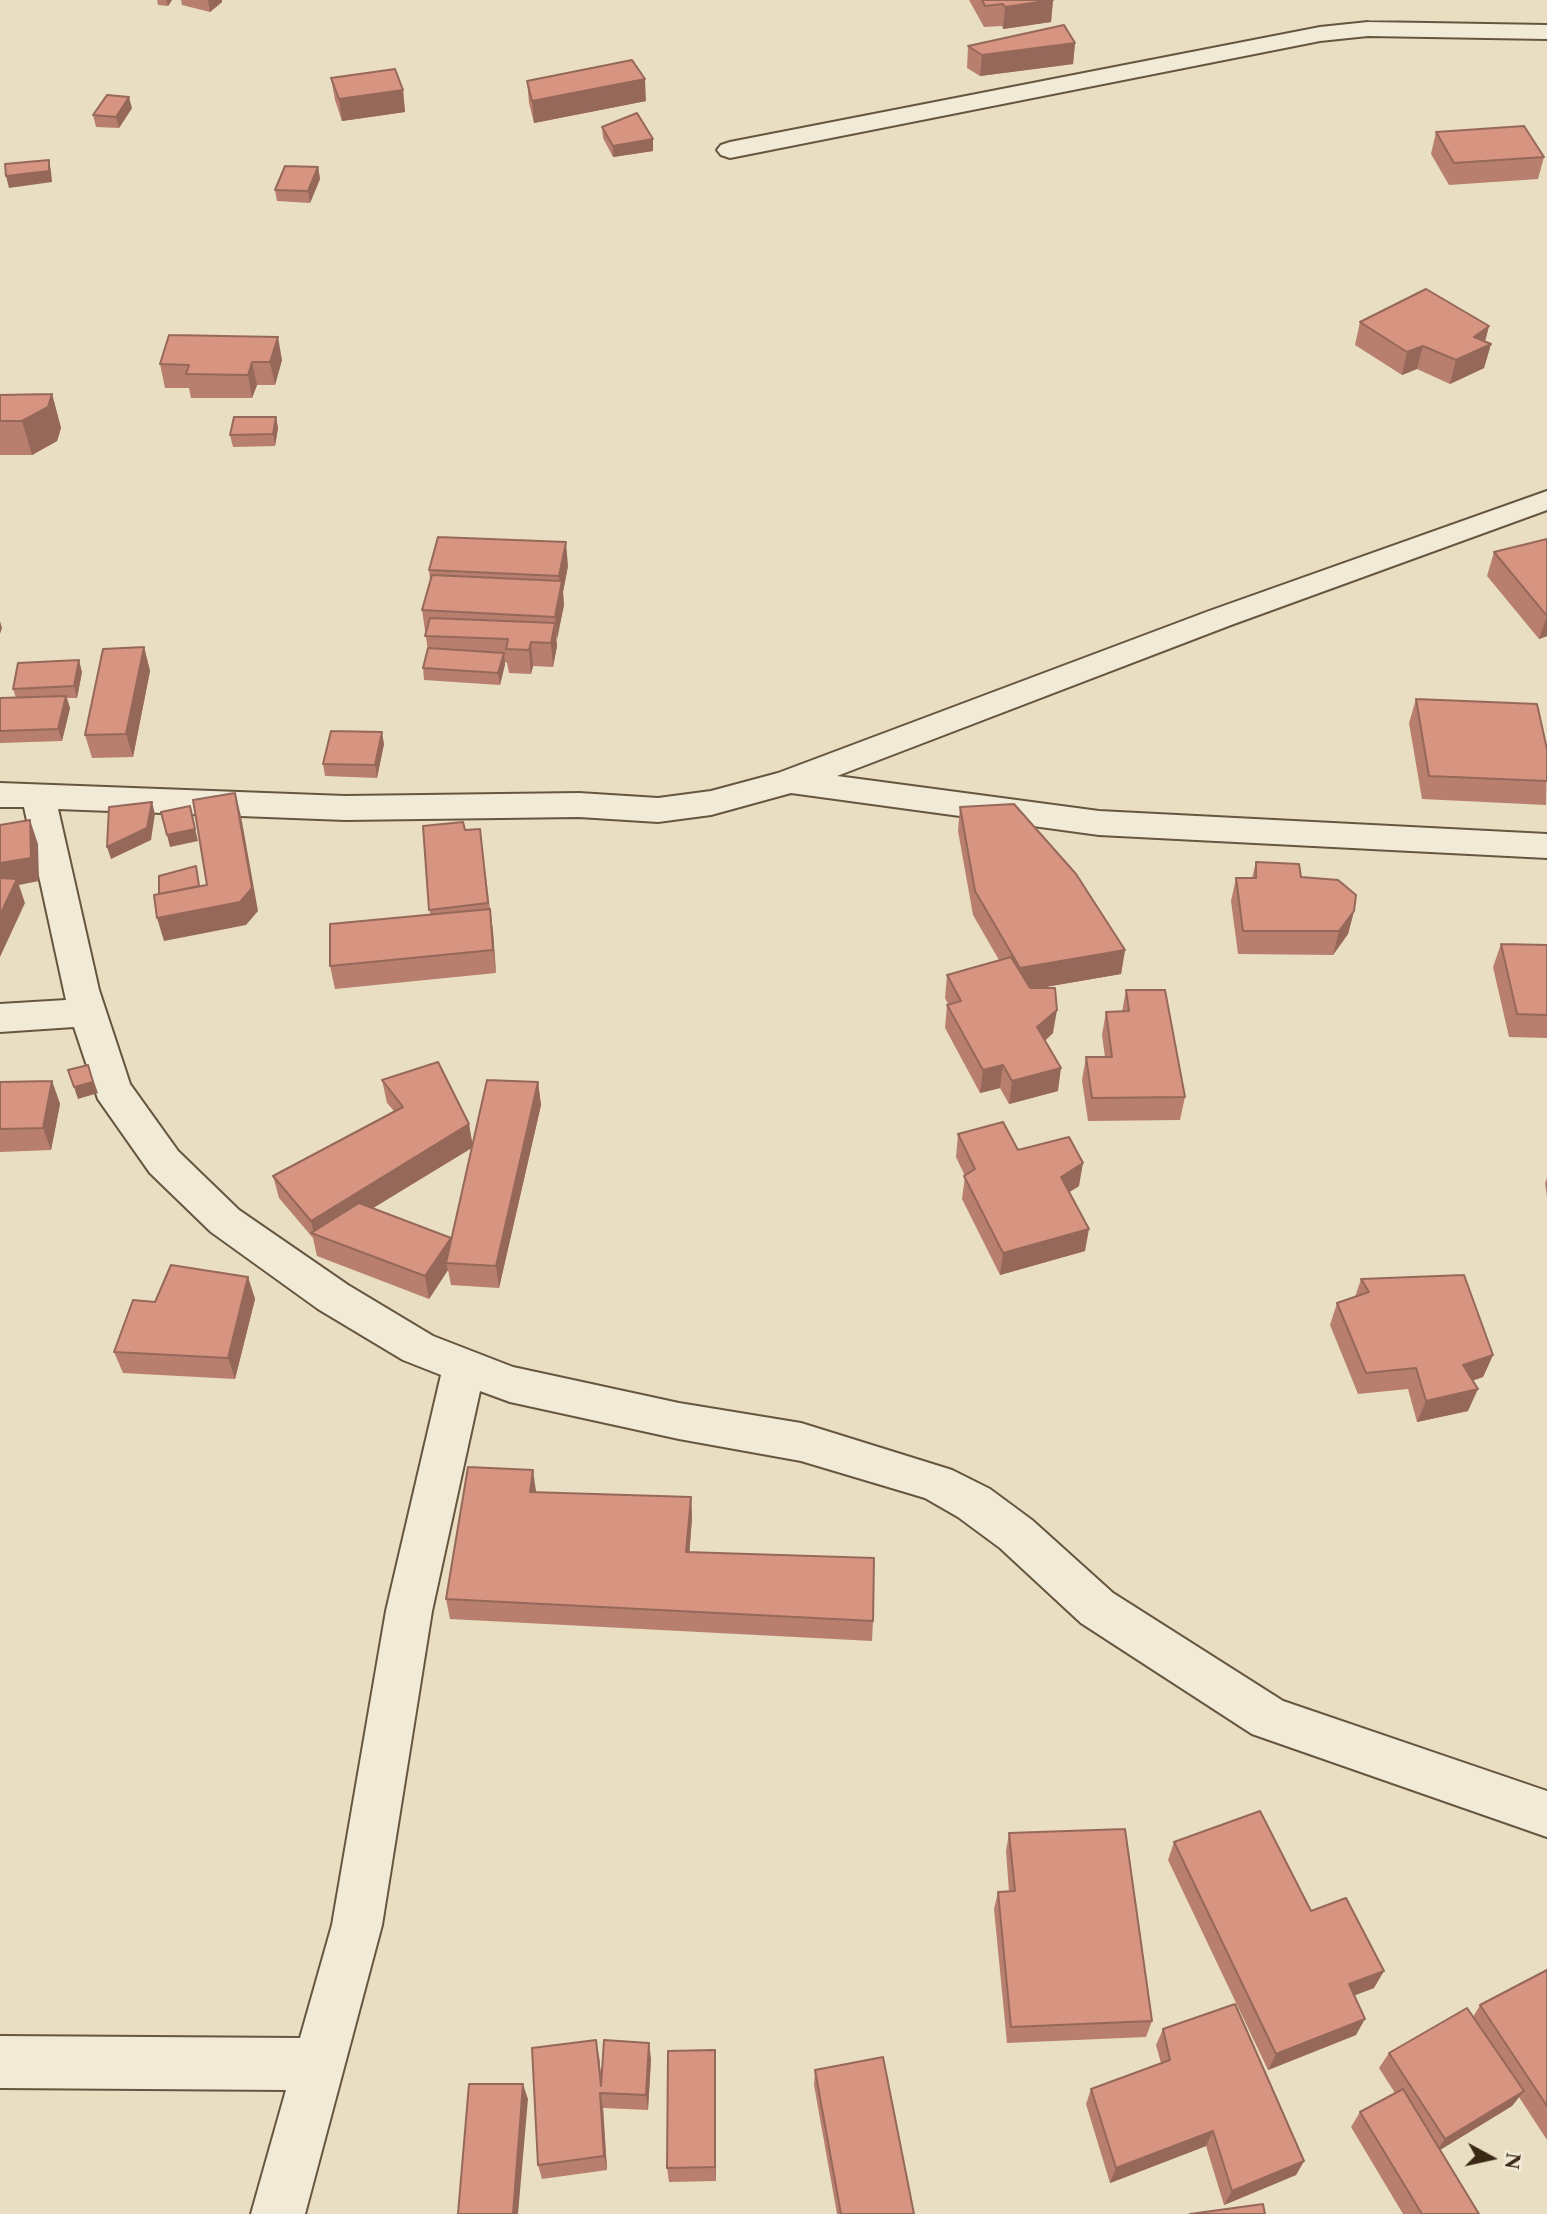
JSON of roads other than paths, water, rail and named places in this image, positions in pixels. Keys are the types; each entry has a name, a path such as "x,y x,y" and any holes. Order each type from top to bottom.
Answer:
{"street":[{"path":"730,150 1320,34 1368,29 1547,32"},
{"path":"1547,500 1220,618 789,782 711,803 657,810 579,805 345,808 19,796 112,1088 164,1162 225,1221 333,1297 418,1348 510,1384 679,1421 801,1442 937,1483 974,1503 1016,1534 1097,1608 1269,1718 1547,1814"},
{"path":"789,782 1099,823 1547,846"},
{"path":"0,1018 87,1012"},
{"path":"278,2214 357,1925 409,1611 464,1365"},
{"path":"0,2062 319,2064"}]}
